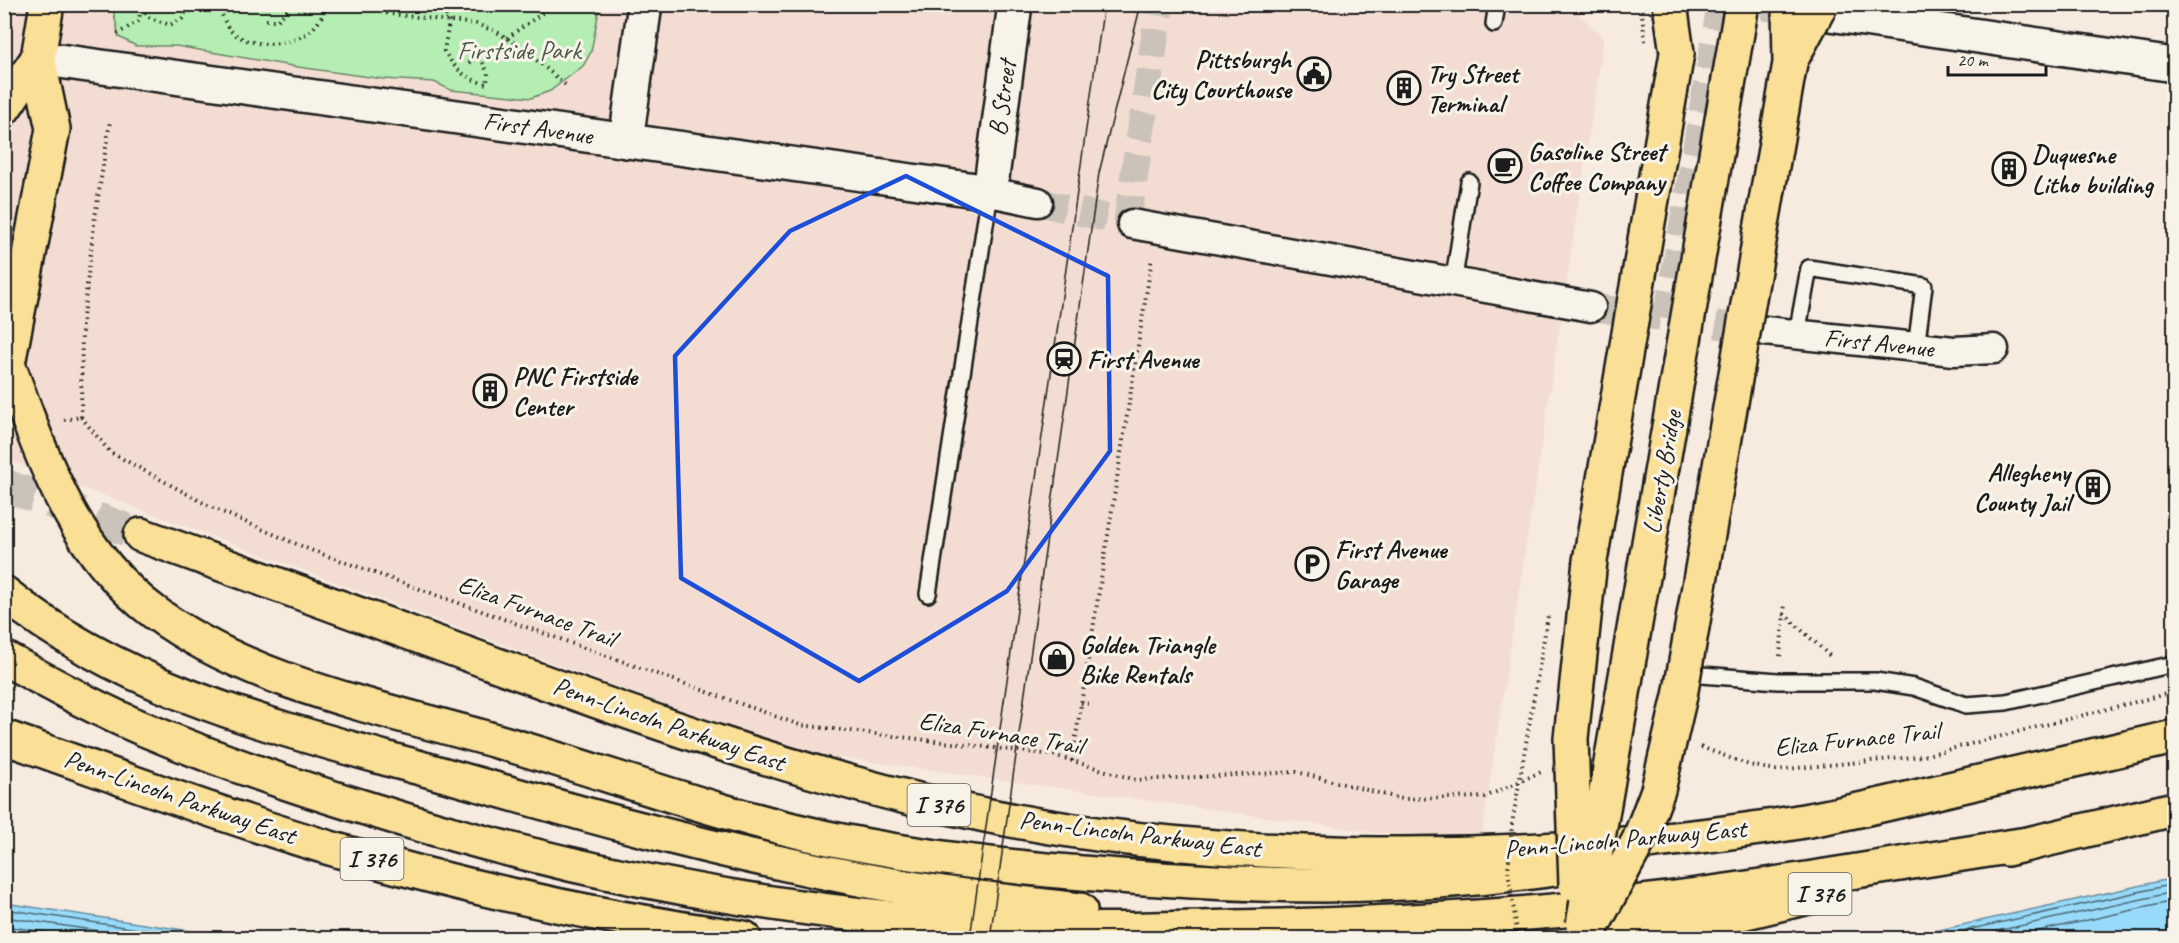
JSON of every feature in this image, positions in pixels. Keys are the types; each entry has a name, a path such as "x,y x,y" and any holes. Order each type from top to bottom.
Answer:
{"main road":[{"path":"47,4 38,58 53,129 5,368 74,523 97,557 122,584 153,611 189,634 270,673 596,769 770,824 878,848 1062,872 1175,881 1348,886 1414,885 1537,872 1776,826"},
{"path":"626,141 645,4"},
{"name":"B Street","path":"990,192 1015,4"},
{"path":"1579,939 1571,738 1590,561 1677,53 1670,4"},
{"name":"Liberty Bridge","path":"1579,939 1742,4"},
{"path":"1586,939 1639,840 1658,790 1680,696 1790,63 1789,4"},
{"path":"1790,63 1822,9 2175,65"},
{"path":"4,108 38,58"},
{"name":"First Avenue","path":"38,58 990,192"},
{"name":"Penn-Lincoln Parkway East","path":"141,535 612,707 839,780 952,808 1068,829 1185,843 1302,852 1422,853 1623,842 1776,826 1891,803 2175,736"},
{"path":"4,593 76,643 118,667 165,687 306,735 593,818 844,876 1017,903 1301,926"},
{"path":"4,658 80,700 142,729 284,783 462,838 620,876 725,896 845,912 1021,927 1114,930 1404,922 1599,907 2028,843"},
{"name":"Penn-Lincoln Parkway East","path":"4,737 235,817 426,874 564,907 744,939"},
{"name":"I 376","path":"1610,939 1742,913 2175,809"}],"street":[{"name":"First Avenue","path":"990,192 1038,202"},
{"path":"1132,224 1591,308"},
{"name":"First Avenue","path":"1765,331 1954,351 1994,349"}],"lane":[{"path":"1494,24 1497,4"},
{"path":"1453,284 1469,182"},
{"path":"928,594 990,192"},
{"path":"1797,334 1809,268 1924,285 1916,348"},
{"path":"1702,675 1778,681 1875,681 1914,687 1966,705 2006,702 2175,664"}],"path":[{"path":"141,6 148,18 170,25 182,19 188,8 186,4"},
{"path":"218,4 230,29 249,41 269,44 298,38 316,26 328,4"},
{"path":"266,20 278,20 293,4"},
{"path":"371,4 383,13 476,24 507,38 568,87"},
{"path":"442,4 449,22 444,51 454,66 468,80 487,84 488,73 481,59 472,59 467,67"},
{"path":"507,38 555,4"},
{"path":"112,37 139,21 141,6"},
{"name":"Eliza Furnace Trail","path":"110,121 95,216 82,326 81,417 110,452 213,508 308,549 800,725 1042,754 1136,780 1298,772 1402,799 1485,797 1546,770"},
{"path":"1072,761 1152,256"},
{"path":"1778,681 1785,603"},
{"path":"1784,614 1831,657"},
{"name":"Eliza Furnace Trail","path":"1697,746 1709,748 1749,765 1776,770 1923,756 2175,692"},
{"path":"1082,703 1093,704"}],"highlighted area":[{"path":"906,176 1108,276 1110,451 1007,591 859,681 681,578 675,356 790,231"}],"shaded area":[{"path":"4,5 1569,5 1604,38 1480,847 786,750 5,459"}],"green space":[{"name":"Firstside Park","path":"112,4 600,5 591,52 583,66 550,91 531,98 451,90 434,82 383,79 176,46 136,46 119,37"}],"water":[{"path":"2174,878 2174,938 1903,938"},
{"path":"5,903 237,938 5,938"}],"tunnel":[{"path":"1127,223 1160,4"},
{"path":"1667,319 1721,4"},
{"path":"1764,4 1816,12"},
{"path":"1038,202 1132,224"},
{"path":"1591,307 1764,331"},
{"path":"4,485 141,535"}],"tram line":[{"path":"970,938 1104,4"},
{"path":"990,938 1099,173 1141,4"}],"place":[{"name":"Pittsburgh City Courthouse","path":"1314,74"},
{"name":"Try Street Terminal","path":"1404,88"},
{"name":"Gasoline Street Coffee Company","path":"1505,166"},
{"name":"Duquesne Litho building","path":"2009,169"},
{"name":"First Avenue","path":"1064,359"},
{"name":"PNC Firstside Center","path":"490,391"},
{"name":"Allegheny County Jail","path":"2093,487"},
{"name":"First Avenue Garage","path":"1312,564"},
{"name":"Golden Triangle Bike Rentals","path":"1057,659"}]}
